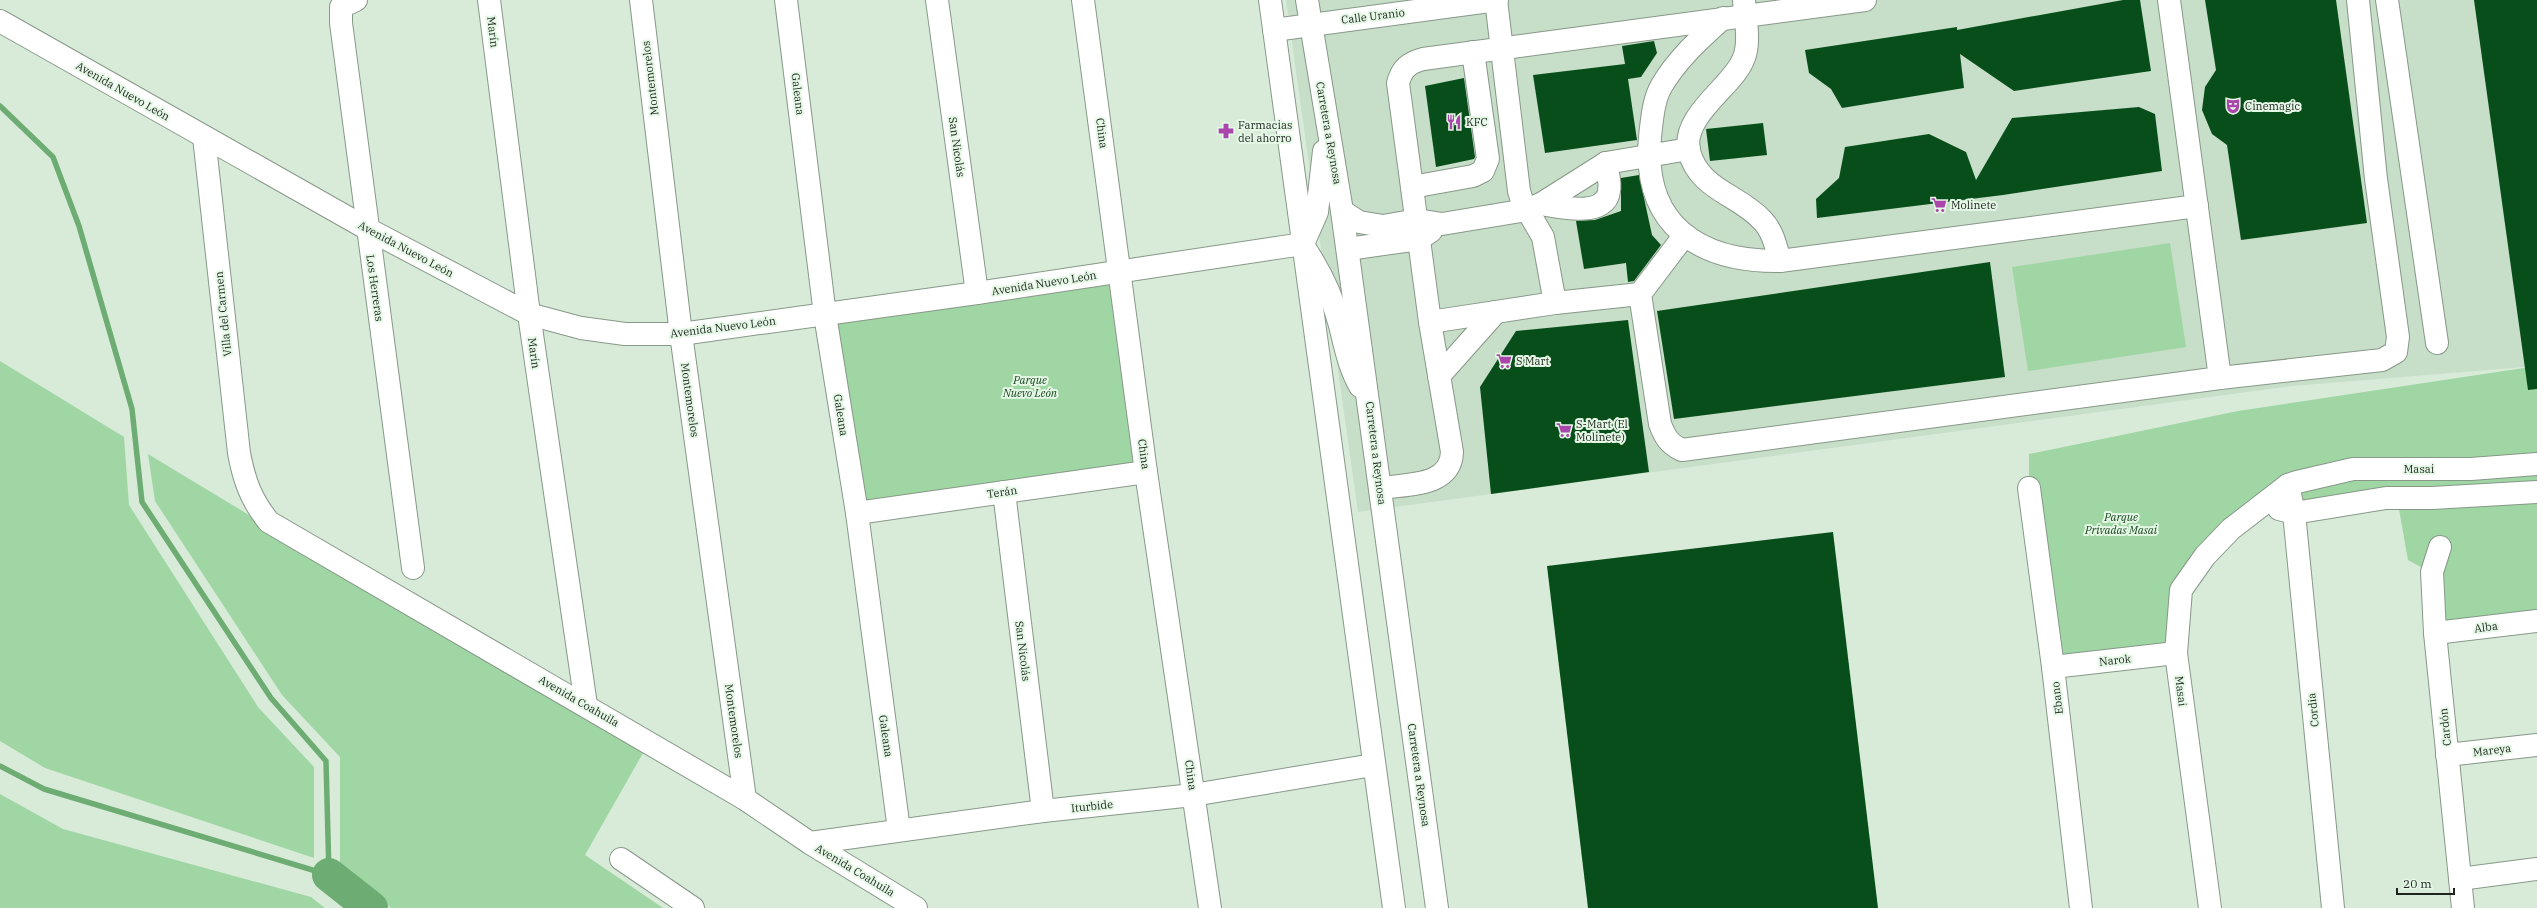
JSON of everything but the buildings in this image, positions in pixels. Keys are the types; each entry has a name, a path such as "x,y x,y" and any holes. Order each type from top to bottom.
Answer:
{"street":[{"name":"Marín","path":"489,0 529,314 586,705"},
{"name":"Montemorelos","path":"641,0 681,334 745,799"},
{"name":"Galeana","path":"786,0 825,315 857,512 899,830"},
{"name":"San Nicolás","path":"937,0 977,293"},
{"name":"China","path":"1084,0 1146,472 1210,908"},
{"path":"1270,0 1373,765 1394,908"},
{"name":"Carretera a Reynosa","path":"1307,0 1348,249 1370,402 1380,488 1437,908"},
{"path":"1496,0 1519,191 1534,207 1543,237 1555,303"},
{"name":"Calle Uranio","path":"1274,30 1496,0"},
{"path":"1865,0 1744,8 1723,18 1687,50 1661,86 1653,110 1648,156 1661,206 1684,236 1706,250 1730,258 1755,262 1780,261 2197,206"},
{"path":"2169,0 2220,378"},
{"path":"1684,236 1640,294 1660,424 1665,437 1673,446 1682,450 2220,378 2382,360 2396,352 2398,337 2376,179 2358,0"},
{"path":"2387,0 2437,343"},
{"name":"Los Herreras","path":"349,4 340,23 366,228 413,568"},
{"path":"1744,8 1747,45 1744,59 1738,70 1706,104 1690,134 1689,149 1693,164 1714,188 1763,220 1773,238 1780,261"},
{"path":"1380,488 1434,479 1448,470 1452,462 1452,452 1430,322 1398,83 1400,73 1406,66 1423,58 1723,18"},
{"name":"Avenida Nuevo León","path":"0,21 366,228 529,314 582,328 625,334 681,334 825,315 1303,244"},
{"path":"1412,187 1473,176 1483,171 1488,159 1473,52"},
{"path":"1303,244 1317,212 1326,121"},
{"name":"Villa del Carmen","path":"204,137 239,453 248,490"},
{"path":"1534,207 1606,163 1689,149"},
{"path":"1348,249 1442,224 1534,207 1580,210 1596,207 1604,201 1610,191 1606,163"},
{"path":"1342,211 1369,225 1418,230"},
{"path":"1303,244 1326,282 1354,376 1370,402"},
{"path":"1430,322 1555,303 1640,294"},
{"path":"1439,376 1496,312"},
{"name":"Masai","path":"2210,908 2176,653 2181,590 2205,556 2231,529 2288,485 2353,469 2471,469 2537,464"},
{"path":"2394,469 2397,498"},
{"name":"Terán","path":"857,512 1146,472"},
{"name":"Cordia","path":"2288,485 2294,512 2333,908"},
{"name":"Ebano","path":"2029,488 2053,667 2081,908"},
{"name":"Avenida Coahuila","path":"248,490 258,508 269,522 586,705 745,799 810,843 916,908"},
{"name":"San Nicolás","path":"1004,492 1043,811"},
{"path":"2262,506 2294,512 2397,498 2432,498 2537,492"},
{"name":"Cardón","path":"2440,547 2432,572 2435,633 2463,908"},
{"name":"Alba","path":"2435,633 2537,621"},
{"name":"Narok","path":"2053,667 2176,653"},
{"name":"Mareya","path":"2447,755 2537,745"},
{"name":"Iturbide","path":"810,843 1043,811 1193,795 1373,765"},
{"path":"621,859 694,908"},
{"path":"2460,879 2537,869"}],"shaded area":[{"path":"1286,0 2537,0 2537,366 2292,386 1358,512"}],"green space":[{"path":"2170,243 2186,347 2028,371 2012,267"},
{"name":"Parque Nuevo León","path":"1120,271 1146,472 857,513 825,315"},
{"path":"0,361 124,437 129,505 258,707 314,767 314,858 45,768 0,741"},
{"name":"Parque Privadas Masai","path":"2537,366 2537,621 2435,633 2432,573 2408,560 2397,498 2262,506 2181,589 2176,653 2053,667 2029,488 2029,454 2238,411"},
{"path":"148,454 643,753 585,855 663,908 391,908 340,868 340,757 282,695 155,501"},
{"path":"0,794 63,829 311,897 325,908 0,908"}],"waterway":[{"path":"0,106 53,157 79,226 132,409 142,502 271,698 326,761 329,875 44,789 0,766"},
{"path":"329,875 371,908"}],"place":[{"name":"Cinemagic","path":"2233,106"},
{"name":"KFC","path":"1454,122"},
{"name":"Farmacias del ahorro","path":"1226,131"},
{"name":"Molinete","path":"1939,205"},
{"name":"S Mart","path":"1504,361"},
{"name":"S-Mart (El Molinete)","path":"1564,430"}]}
